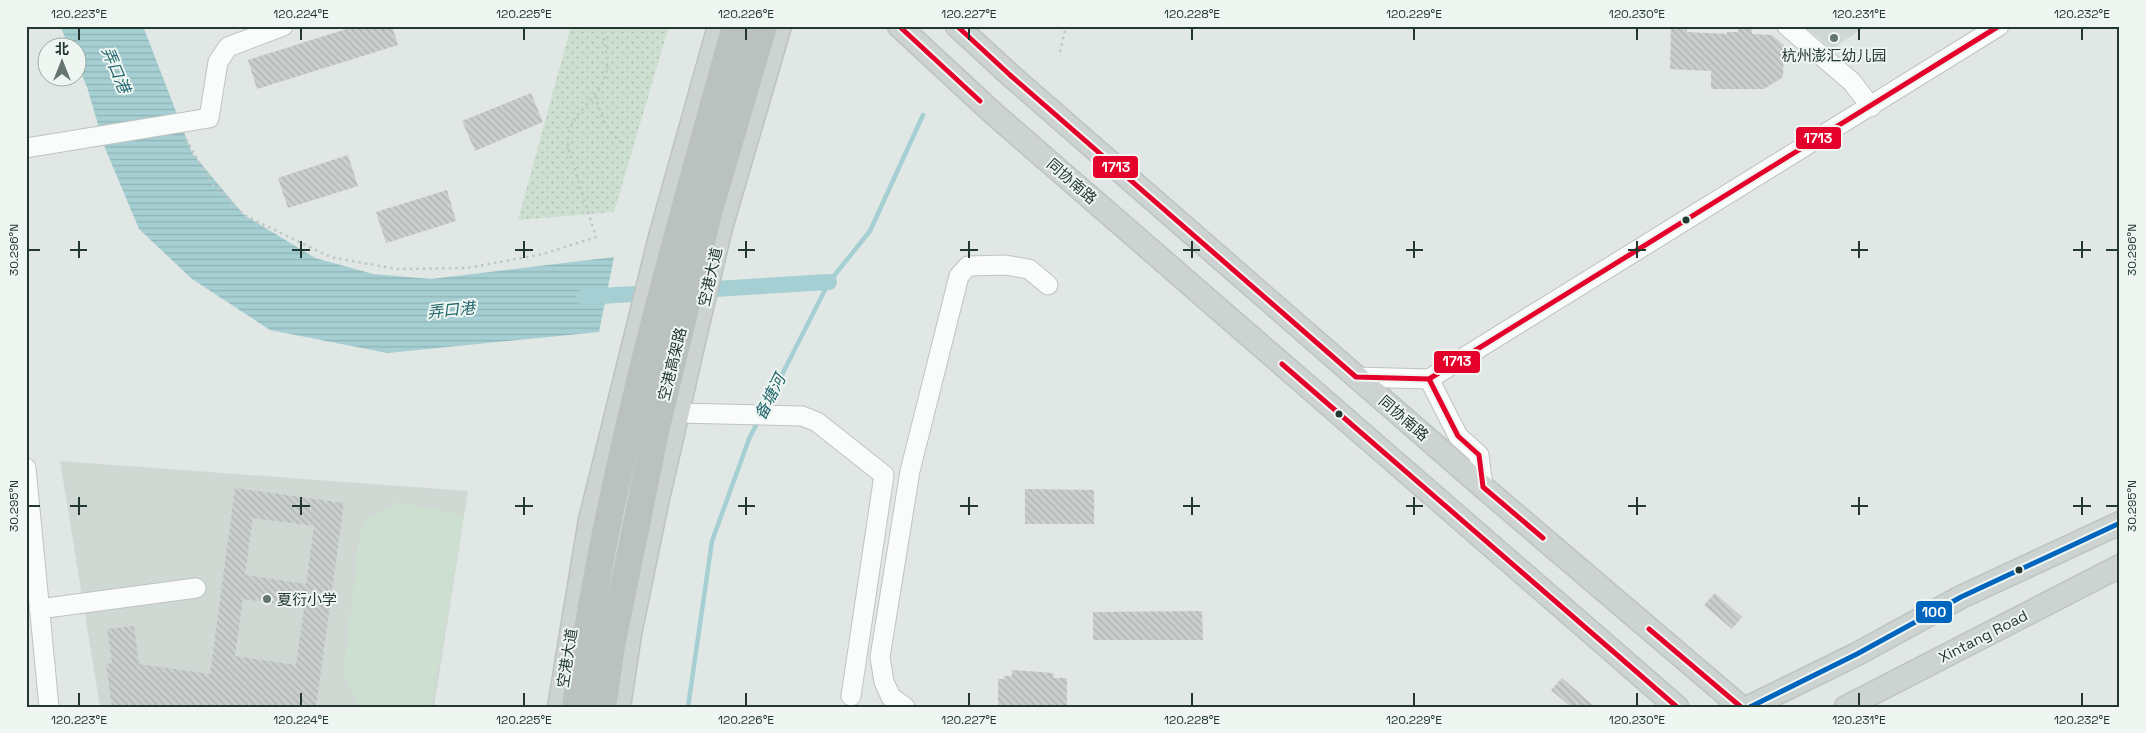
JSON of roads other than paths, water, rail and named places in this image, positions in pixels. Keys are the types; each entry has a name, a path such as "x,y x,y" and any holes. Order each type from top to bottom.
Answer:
{"highway":[{"name":"空港高架路","path":"575,707 584,638 628,426 684,208 735,26"},
{"name":"空港高架路","path":"603,707 612,646 657,427 709,213 764,26"}],"main road":[{"name":"空港大道","path":"559,707 590,520 660,233 719,26"},
{"name":"空港大道","path":"619,707 636,606 699,320 721,228 780,26"},
{"name":"同协南路","path":"899,26 1002,120 1677,707"},
{"name":"同协南路","path":"957,26 1010,76 1356,377 1740,707"},
{"path":"1749,707 1857,654 1961,598 2120,523"},
{"name":"Xintang Road","path":"1846,707 2120,566"}],"street":[{"path":"26,148 209,118 218,62 228,48 283,26"},
{"path":"1787,26 1852,82 1871,107"},
{"path":"1356,377 1429,379 1999,26"},
{"path":"905,707 891,697 884,682 880,657 910,471 959,276 968,266 1005,265 1029,269 1048,285"},
{"path":"1429,379 1458,436 1479,455 1483,487"},
{"path":"678,412 802,416 817,422 884,475 851,696"},
{"path":"26,468 49,707"},
{"path":"40,609 196,588"}],"water":[{"path":"60,26 143,26 192,153 244,215 315,258 373,274 431,279 614,257 599,332 387,353 270,330 192,279 139,229 105,148 87,88 88,38 65,38"}],"waterway":[{"name":"备塘河","path":"764,410 829,282 870,231 923,115"},
{"name":"弄口港","path":"584,297 829,282"},
{"name":"备塘河","path":"688,707 712,541 749,439 759,419"}],"place":[{"name":"杭州澎汇幼儿园","path":"1834,38"},
{"name":"夏衍小学","path":"267,599"}]}
